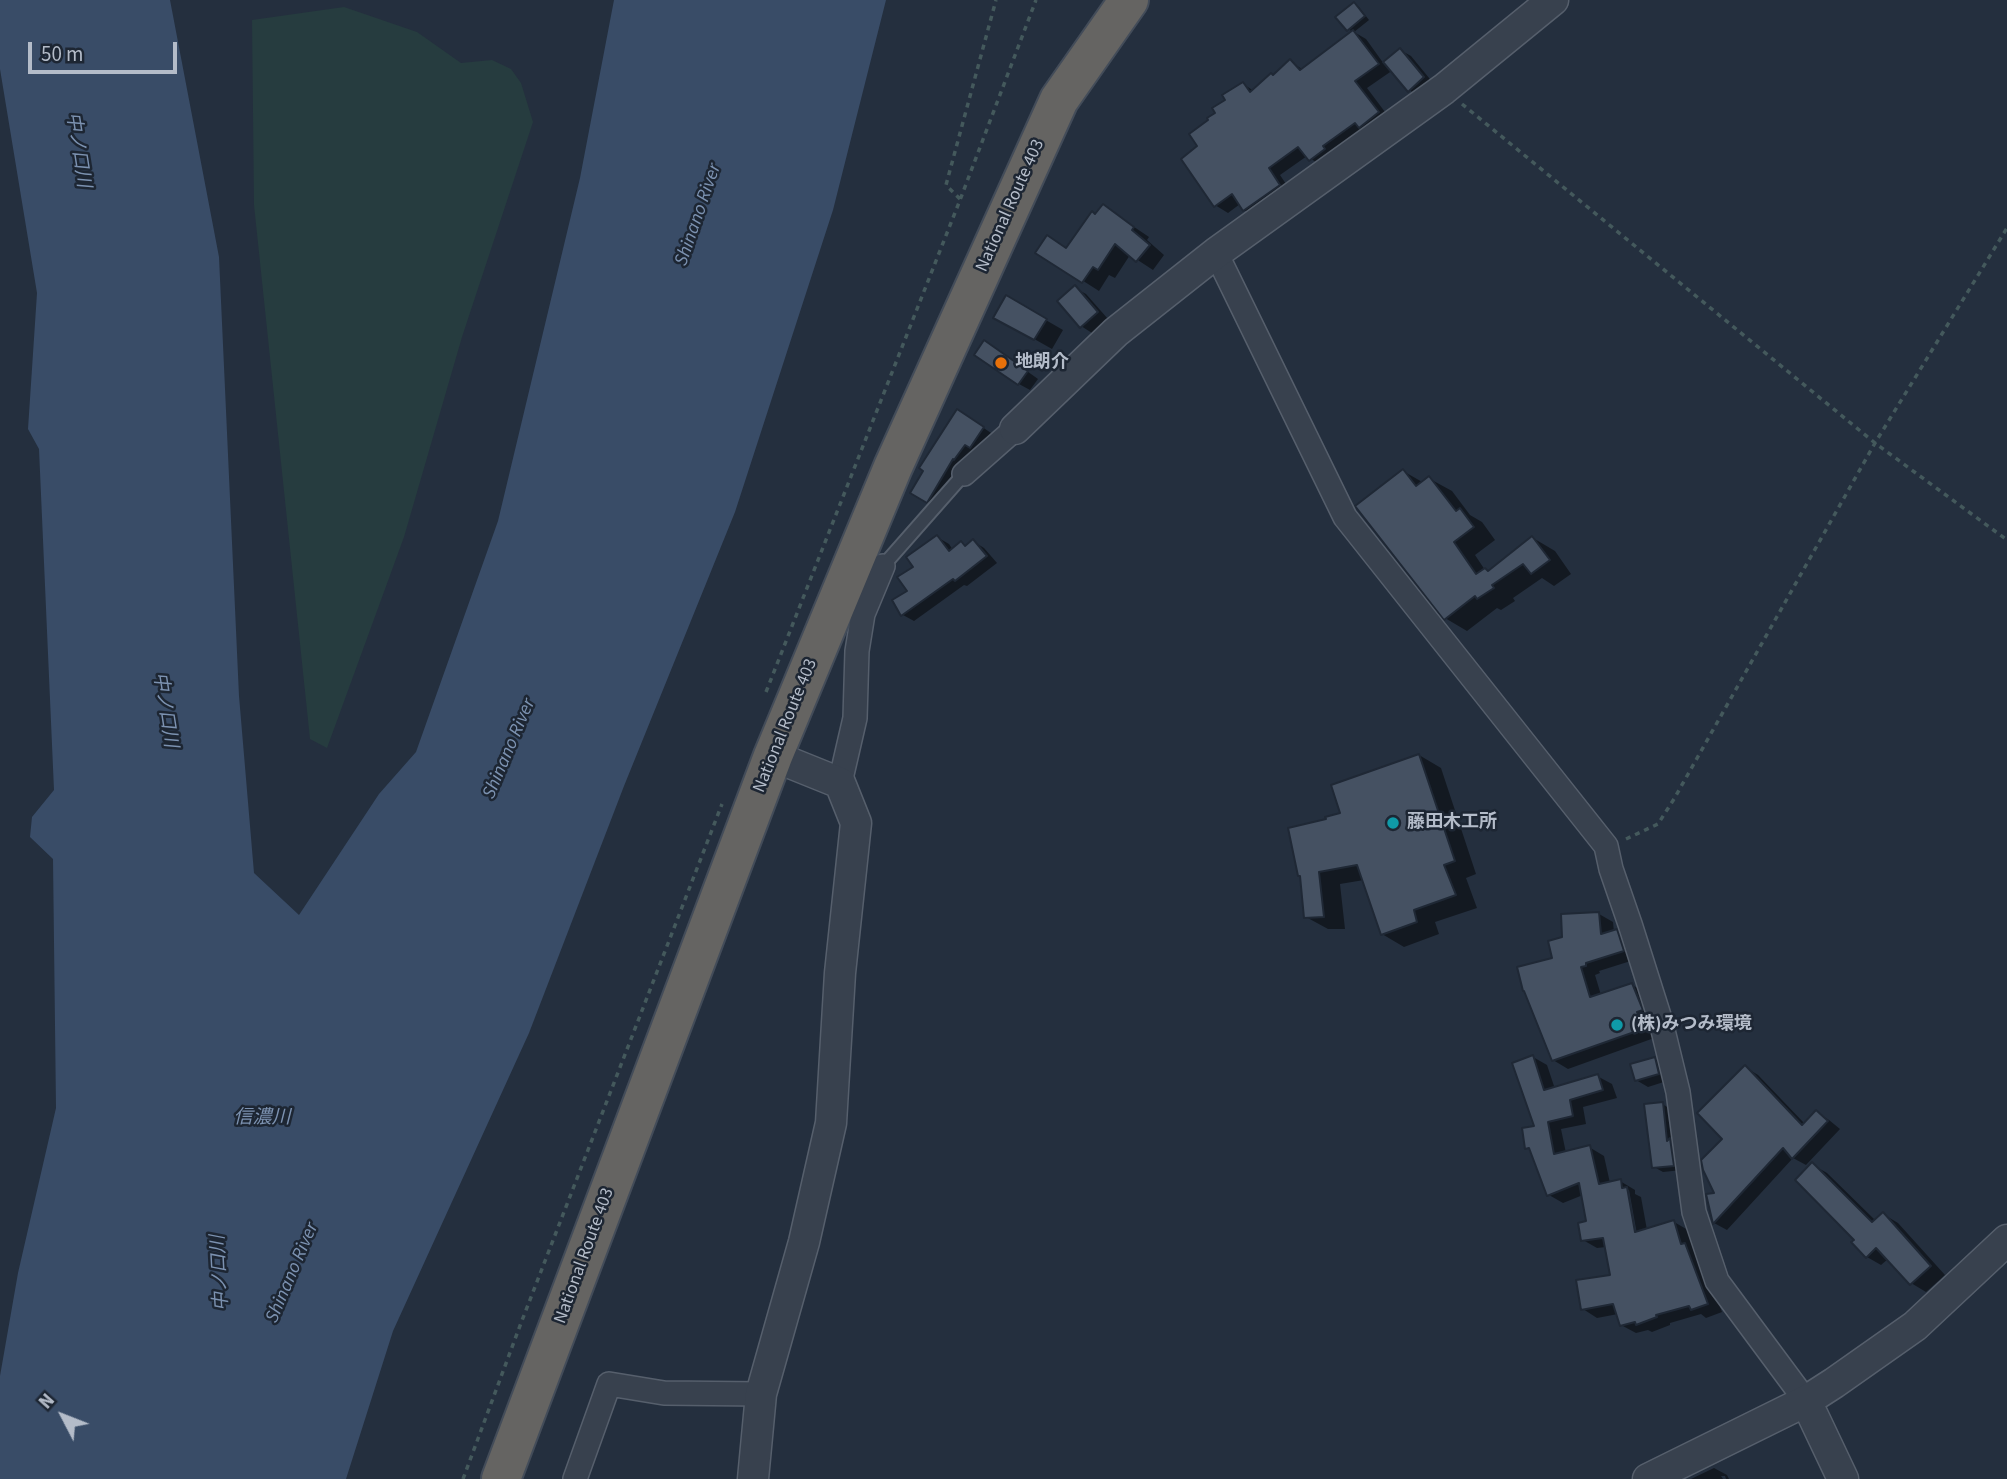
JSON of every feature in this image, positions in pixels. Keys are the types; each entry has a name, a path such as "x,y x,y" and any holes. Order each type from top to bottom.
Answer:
{"highway":[{"name":"National Route 403","path":"501,1479 773,756 893,467 1059,100 1129,0"}],"street":[{"path":"964,474 1116,332 1216,253 1444,89 1553,0"},
{"path":"1216,253 1345,517 1606,846 1661,1022 1678,1092 1694,1212 1717,1281 1807,1401 1843,1479"},
{"path":"752,1479 761,1394 804,1242 831,1123 840,973 856,823 840,783 855,718 857,650 863,614 883,566"},
{"path":"773,756 840,783"},
{"path":"1648,1479 1807,1401 1915,1326 2007,1240"},
{"path":"575,1479 609,1384 664,1394 761,1394"}],"lane":[{"path":"883,566 964,474"}],"path":[{"path":"960,200 946,185 996,0"},
{"path":"1444,89 1875,443 2007,540"},
{"path":"1606,846 1658,824 1875,443 2007,228"}],"green space":[{"path":"344,7 417,32 461,63 492,60 511,69 521,83 533,122 462,337 404,537 327,748 310,739 254,205 252,20"}],"water":[{"name":"信濃川","path":"0,0 170,0 219,257 239,696 254,873 299,915 379,794 416,752 498,521 580,178 614,0 886,0 833,210 735,512 624,786 529,1033 393,1331 346,1479 0,1479 0,1376 18,1273 56,1108 53,859 30,837 32,817 54,790 39,449 28,429 37,293 0,69"}],"building":[{"path":"1354,2 1365,16 1347,31 1335,17"},
{"path":"1353,30 1379,64 1355,81 1379,112 1359,128 1355,123 1323,146 1325,149 1309,161 1298,147 1269,168 1280,185 1243,211 1232,194 1214,207 1181,159 1197,146 1189,134 1215,113 1212,108 1225,100 1222,95 1243,82 1250,92 1290,59 1300,70"},
{"path":"1400,48 1424,77 1408,92 1383,62"},
{"path":"1103,204 1134,227 1132,230 1150,245 1136,262 1115,244 1098,270 1093,267 1082,283 1035,253 1047,235 1066,248 1092,211 1095,214"},
{"path":"1075,285 1098,312 1080,328 1057,301"},
{"path":"1006,295 1047,319 1034,340 993,318"},
{"name":"地朗介","path":"984,340 1028,371 1018,385 974,355"},
{"path":"957,409 984,427 970,448 965,445 953,459 927,503 910,493 923,471 919,468"},
{"path":"1403,469 1416,486 1429,476 1456,511 1460,508 1474,527 1454,542 1476,574 1485,568 1488,571 1532,536 1550,560 1531,574 1523,564 1492,585 1494,588 1477,599 1475,596 1444,620 1355,506"},
{"path":"937,535 949,551 961,541 965,546 973,539 987,556 955,581 953,579 901,616 892,600 907,591 897,577 913,567 906,557"},
{"name":"藤田木工所","path":"1419,754 1455,861 1444,865 1456,895 1414,910 1417,922 1381,935 1357,865 1319,872 1324,917 1304,918 1300,876 1288,828 1340,813 1331,785"},
{"path":"1599,912 1601,934 1617,929 1624,951 1581,967 1590,997 1632,983 1643,1010 1637,1012 1643,1029 1552,1061 1523,991 1517,967 1552,958 1548,941 1562,937 1561,914"},
{"path":"1533,1055 1544,1090 1598,1074 1603,1090 1570,1100 1573,1116 1548,1122 1554,1154 1590,1145 1599,1184 1621,1179 1622,1188 1627,1187 1635,1232 1674,1220 1681,1244 1685,1243 1708,1304 1691,1310 1689,1306 1656,1315 1657,1317 1636,1325 1635,1322 1620,1326 1613,1304 1581,1310 1576,1280 1610,1275 1603,1238 1581,1241 1578,1223 1586,1221 1579,1183 1547,1196 1529,1148 1525,1149 1522,1128 1534,1126 1512,1063"},
{"path":"1655,1057 1659,1074 1635,1081 1630,1064"},
{"path":"1745,1065 1802,1125 1816,1110 1828,1121 1792,1159 1783,1148 1713,1224 1706,1194 1714,1193 1701,1160 1722,1139 1697,1113"},
{"path":"1663,1102 1667,1141 1670,1138 1674,1166 1652,1168 1644,1104"},
{"path":"1812,1162 1872,1222 1883,1212 1931,1266 1910,1285 1876,1248 1866,1258 1851,1242 1854,1240 1795,1180"}],"place":[{"name":"地朗介","path":"1001,363"},
{"name":"藤田木工所","path":"1393,823"},
{"name":"(株)みつみ環境","path":"1617,1025"}],"water label":[{"name":"中ノ口川","path":"77,150"},
{"name":"Shinano River","path":"699,215"},
{"name":"中ノ口川","path":"164,710"},
{"name":"Shinano River","path":"510,749"},
{"name":"中ノ口川","path":"221,1273"},
{"name":"Shinano River","path":"293,1273"}]}
